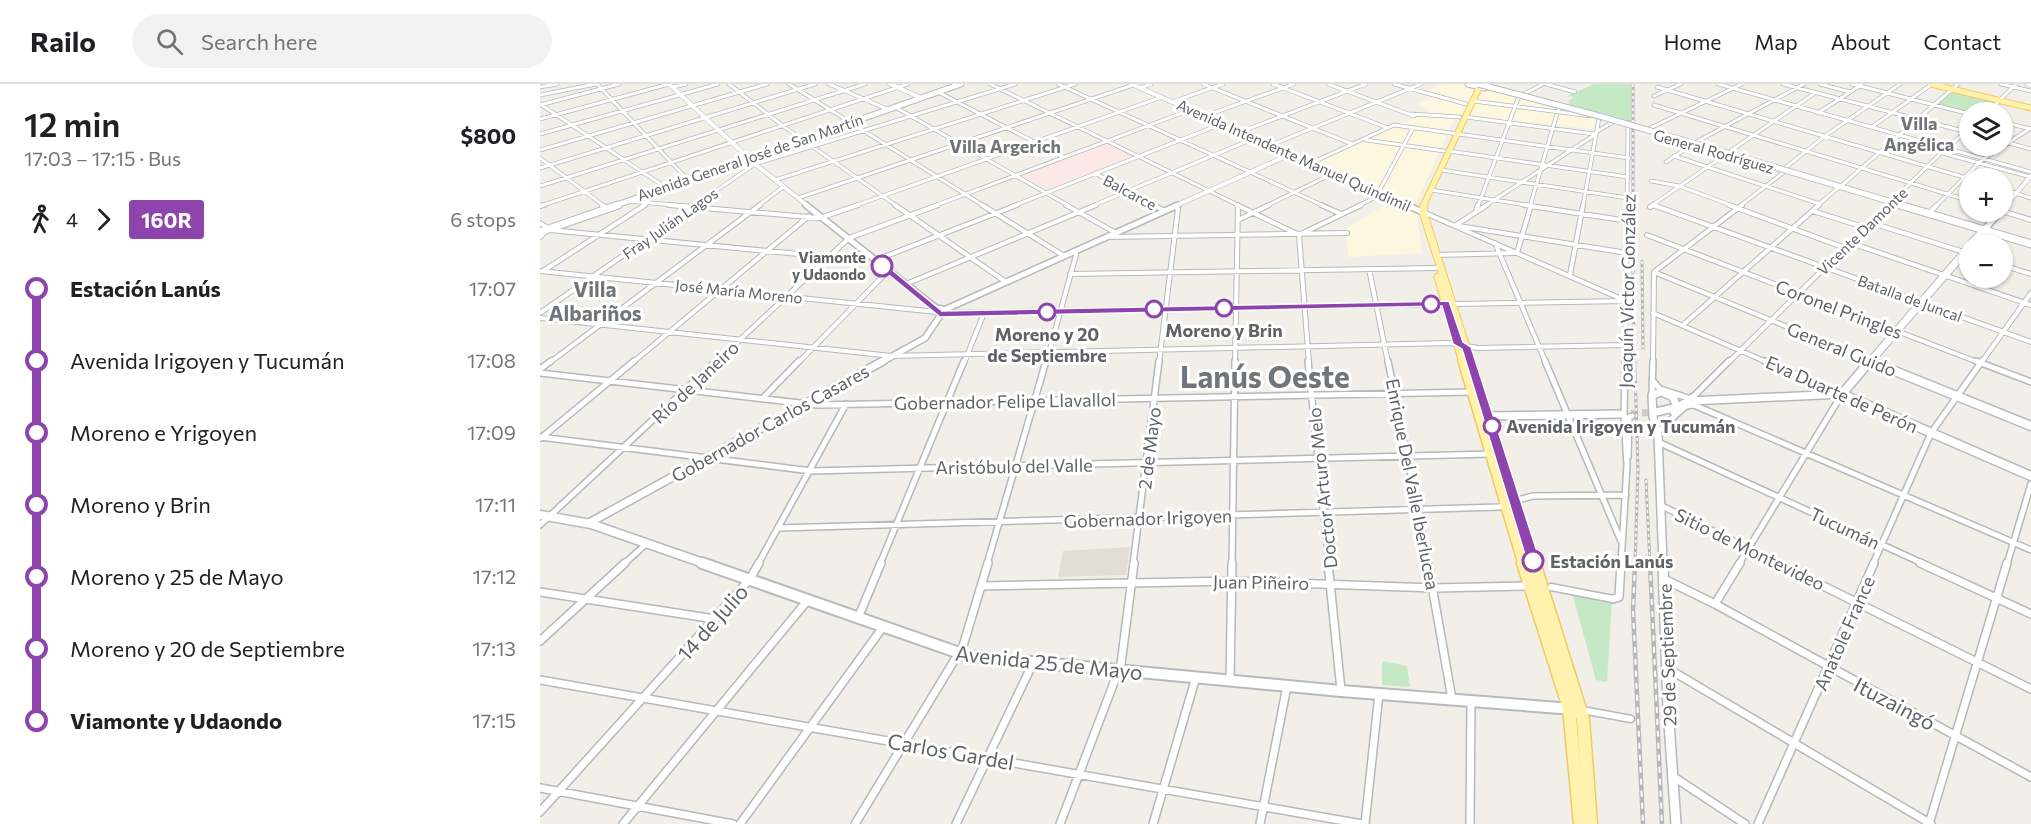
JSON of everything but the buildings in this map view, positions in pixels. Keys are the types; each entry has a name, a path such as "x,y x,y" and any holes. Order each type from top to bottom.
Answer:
{"main road":[{"path":"1468,84 1481,85 1523,96 1559,109 1631,125"},
{"path":"1932,84 2031,108"},
{"name":"Avenida General José de San Martín","path":"540,232 955,85"},
{"path":"1449,303 1436,268 1420,210 1470,102 1481,85"},
{"path":"1481,85 1631,125"},
{"path":"1523,96 1543,99 1786,170 2031,245"},
{"path":"1447,151 1441,170 1420,210 1437,255 1449,303 1510,503"},
{"path":"1981,234 1984,230"},
{"path":"1842,394 1959,260"},
{"path":"1462,346 1472,392 1484,416 1491,454 1541,587 1575,709 1580,824"},
{"name":"General Guido","path":"1870,361 2031,426"},
{"name":"Eva Duarte de Perón","path":"1842,394 2031,476"},
{"name":"Avenida 25 de Mayo","path":"545,516 589,523 960,655 1341,691 1379,692 1575,709"},
{"path":"1575,709 1583,719 1592,824"}],"street":[{"path":"540,87 557,84"},
{"path":"540,95 597,84 687,179"},
{"path":"541,104 619,84"},
{"path":"540,119 670,85 686,84"},
{"path":"540,134 718,84"},
{"path":"729,84 783,126 1006,282"},
{"path":"540,150 767,84"},
{"path":"789,84 1064,256"},
{"path":"540,168 815,84"},
{"path":"829,84 887,109"},
{"path":"540,186 865,84"},
{"path":"890,84 921,98"},
{"path":"540,206 908,84"},
{"path":"990,84 1299,235"},
{"name":"Fray Julián Lagos","path":"540,315 755,164 1015,84"},
{"path":"1058,84 1341,214"},
{"path":"776,180 1075,84"},
{"path":"798,198 1132,84"},
{"name":"Avenida Intendente Manuel Quindimil","path":"1132,84 1420,210"},
{"path":"1140,88 1151,84"},
{"path":"1203,84 1352,144"},
{"path":"1172,102 1223,84"},
{"path":"1273,84 1388,128"},
{"path":"1205,116 1294,84"},
{"path":"1328,84 1412,115 1424,113 1596,133"},
{"path":"1240,132 1366,84"},
{"name":"General Rodríguez","path":"1394,84 1445,100 1559,109 1631,125"},
{"path":"1271,146 1422,84"},
{"path":"1476,211 1516,107 1523,96 1545,84 1575,92"},
{"path":"1561,88 1568,84"},
{"path":"1654,96 1681,84"},
{"path":"1718,84 1946,148 2031,176"},
{"path":"1650,129 1742,84"},
{"path":"1783,84 1959,129"},
{"path":"1666,162 1696,142 1804,84"},
{"path":"1820,84 1850,92"},
{"path":"1852,84 1959,111"},
{"path":"1654,272 1786,170 1805,151 1900,84"},
{"path":"1872,128 1932,84"},
{"path":"1683,325 1958,84"},
{"path":"2001,84 2031,91"},
{"path":"670,85 735,142 755,164 940,311"},
{"path":"1818,113 1861,85"},
{"path":"2001,101 2015,86"},
{"path":"1657,87 1959,176"},
{"path":"938,92 1063,157"},
{"path":"1729,152 1815,93"},
{"path":"626,201 822,218 1162,97"},
{"path":"541,104 665,187"},
{"path":"1654,105 1959,198"},
{"path":"895,107 1116,233"},
{"path":"1517,253 1559,109"},
{"path":"849,238 1191,110"},
{"path":"1570,275 1599,118"},
{"path":"1454,226 1613,122"},
{"path":"876,260 1221,124"},
{"path":"2013,124 2031,128"},
{"path":"1311,163 1394,125 1629,158"},
{"name":"Joaquín Víctor González","path":"1613,599 1619,597 1626,495 1627,465 1623,414 1631,125"},
{"path":"1299,235 1380,193 1413,128"},
{"path":"2013,140 2031,128"},
{"name":"General Rodríguez","path":"1650,129 1786,170 1725,155 1644,131 1650,129"},
{"path":"906,284 1255,138"},
{"name":"Vicente Damonte","path":"1657,432 1773,321 1946,148 1959,138"},
{"path":"1364,139 1628,177"},
{"path":"2013,144 2031,149"},
{"path":"1942,153 2031,176"},
{"name":"Gobernador Carlos Casares","path":"589,523 925,338 940,311 1291,154"},
{"path":"1679,186 1725,155"},
{"path":"1674,156 1820,204"},
{"path":"1975,168 1988,156"},
{"path":"540,158 607,208"},
{"path":"1441,170 1628,198"},
{"path":"1786,170 1825,182"},
{"name":"Balcarce","path":"1095,173 1165,211"},
{"path":"1238,220 1334,173"},
{"path":"2013,197 2031,176"},
{"path":"1651,181 1679,186 1845,248"},
{"path":"1929,213 1959,184"},
{"name":"Batalla de Juncal","path":"1679,186 1651,206 2031,342"},
{"path":"540,371 599,324 783,187"},
{"path":"1431,190 1628,221"},
{"path":"2013,192 2031,198"},
{"path":"541,272 647,203"},
{"path":"1230,681 1238,205"},
{"name":"2 de Mayo","path":"1060,824 1120,670 1133,582 1178,209 1175,206"},
{"path":"1420,210 1626,301"},
{"path":"1812,211 1866,228"},
{"path":"541,438 814,212"},
{"path":"2013,214 2031,220"},
{"path":"1984,230 1992,222"},
{"path":"540,223 548,229 598,235 830,257"},
{"path":"1872,223 1959,246"},
{"path":"1454,226 1627,253"},
{"path":"540,237 548,229"},
{"path":"1107,237 1347,234"},
{"name":"Doctor Arturo Melo","path":"1299,235 1307,346 1341,691"},
{"name":"Coronel Pringles","path":"1647,235 2031,382"},
{"name":"Río de Janeiro","path":"540,525 545,516 688,389 849,238"},
{"path":"1495,243 1622,542"},
{"path":"1851,243 2031,305"},
{"path":"855,824 960,655 1017,466 1070,274 1074,251"},
{"path":"1437,255 1517,253"},
{"path":"1070,274 1436,268"},
{"path":"2013,268 2031,274"},
{"name":"Enrique Del Valle Iberlucea","path":"1369,269 1419,510 1452,699"},
{"path":"763,398 888,271"},
{"name":"José María Moreno","path":"541,272 940,311 984,313 1626,301"},
{"name":"General Guido","path":"1654,272 1870,361"},
{"name":"29 de Septiembre","path":"1654,272 1652,395 1662,506 1666,668 1676,824"},
{"name":"Anatole France","path":"1758,824 1931,433 2031,293"},
{"path":"858,618 984,313"},
{"name":"Eva Duarte de Perón","path":"1653,314 1842,394"},
{"path":"540,315 599,324 891,356 1307,346 1626,345"},
{"name":"Gobernador Felipe Llavallol","path":"540,371 807,404 1472,392"},
{"path":"1652,380 1660,389 1691,400 2031,550"},
{"path":"1652,395 1658,392 1669,394 1675,400 1676,407 1657,414 1674,411 1691,400 1842,394"},
{"path":"1715,604 1842,394"},
{"name":"Vicente Damonte","path":"1676,407 1691,400"},
{"name":"14 de Julio","path":"540,812 750,579 846,404"},
{"path":"1484,416 1623,414"},
{"path":"1627,465 1629,417 1632,416"},
{"name":"Aristóbulo del Valle","path":"541,438 811,471 1491,454"},
{"name":"Tucumán","path":"1658,442 2031,614"},
{"path":"1666,668 1795,742 1930,824 2031,484"},
{"path":"1510,503 1526,496 1626,495"},
{"name":"Gobernador Irigoyen","path":"779,528 1419,510 1500,507 1510,503"},
{"name":"Sitio de Montevideo","path":"1662,506 2031,689"},
{"path":"540,641 647,543"},
{"name":"Ituzaingó","path":"1664,579 1715,604 2031,777"},
{"name":"Juan Piñeiro","path":"981,586 1232,581 1434,588 1541,587"},
{"path":"1541,587 1613,599"},
{"path":"540,592 715,619"},
{"path":"623,824 807,601"},
{"path":"740,824 883,627"},
{"path":"956,824 1033,663"},
{"path":"1153,824 1196,677"},
{"name":"Carlos Gardel","path":"540,680 1364,824"},
{"path":"1260,824 1287,686"},
{"path":"1364,824 1379,692"},
{"path":"1470,824 1471,701"},
{"path":"1575,709 1631,719"},
{"path":"1672,776 1745,824"},
{"path":"540,788 733,824"}],"shaded area":[{"path":"1445,84 1471,84 1597,119 1593,129 1456,115 1416,204 1422,253 1348,257 1346,229 1391,201 1313,162 1430,111 1418,104 1434,97 1421,93"},
{"path":"1105,143 1132,156 1049,189 1022,175"},
{"path":"1130,547 1126,575 1058,577 1063,551"}],"green space":[{"path":"1594,84 1631,84 1631,122 1568,104 1570,103 1567,102 1574,97 1567,96"},
{"path":"1953,91 1999,102 1959,102 1959,109 1938,104"},
{"path":"1572,593 1612,601 1607,682 1596,680"},
{"path":"1382,661 1407,666 1410,687 1382,685"}],"tunnel":[{"path":"1620,414 1656,412"}],"railway":[{"path":"1633,84 1633,303 1638,470 1635,564"},
{"path":"1642,261 1643,348"},
{"path":"1646,480 1650,564"},
{"path":"1635,563 1633,610 1643,824"},
{"path":"1650,563 1662,824"}],"bus line":[{"name":"160R","path":"882,266 936,308 940,314 1446,303 1458,344 1466,347 1533,561"}],"place":[{"name":"Viamonte y Udaondo","path":"882,266"},
{"name":"Moreno y Brin","path":"1224,308"},
{"name":"Moreno y 20 de Septiembre","path":"1047,312"},
{"name":"Avenida Irigoyen y Tucumán","path":"1492,426"},
{"name":"Estación Lanús","path":"1533,561"}],"district":[{"name":"Villa Angélica","path":"1919,133"},
{"name":"Villa Argerich","path":"1005,146"},
{"name":"Villa Albariños","path":"595,300"},
{"name":"Lanús Oeste","path":"1265,375"}]}
